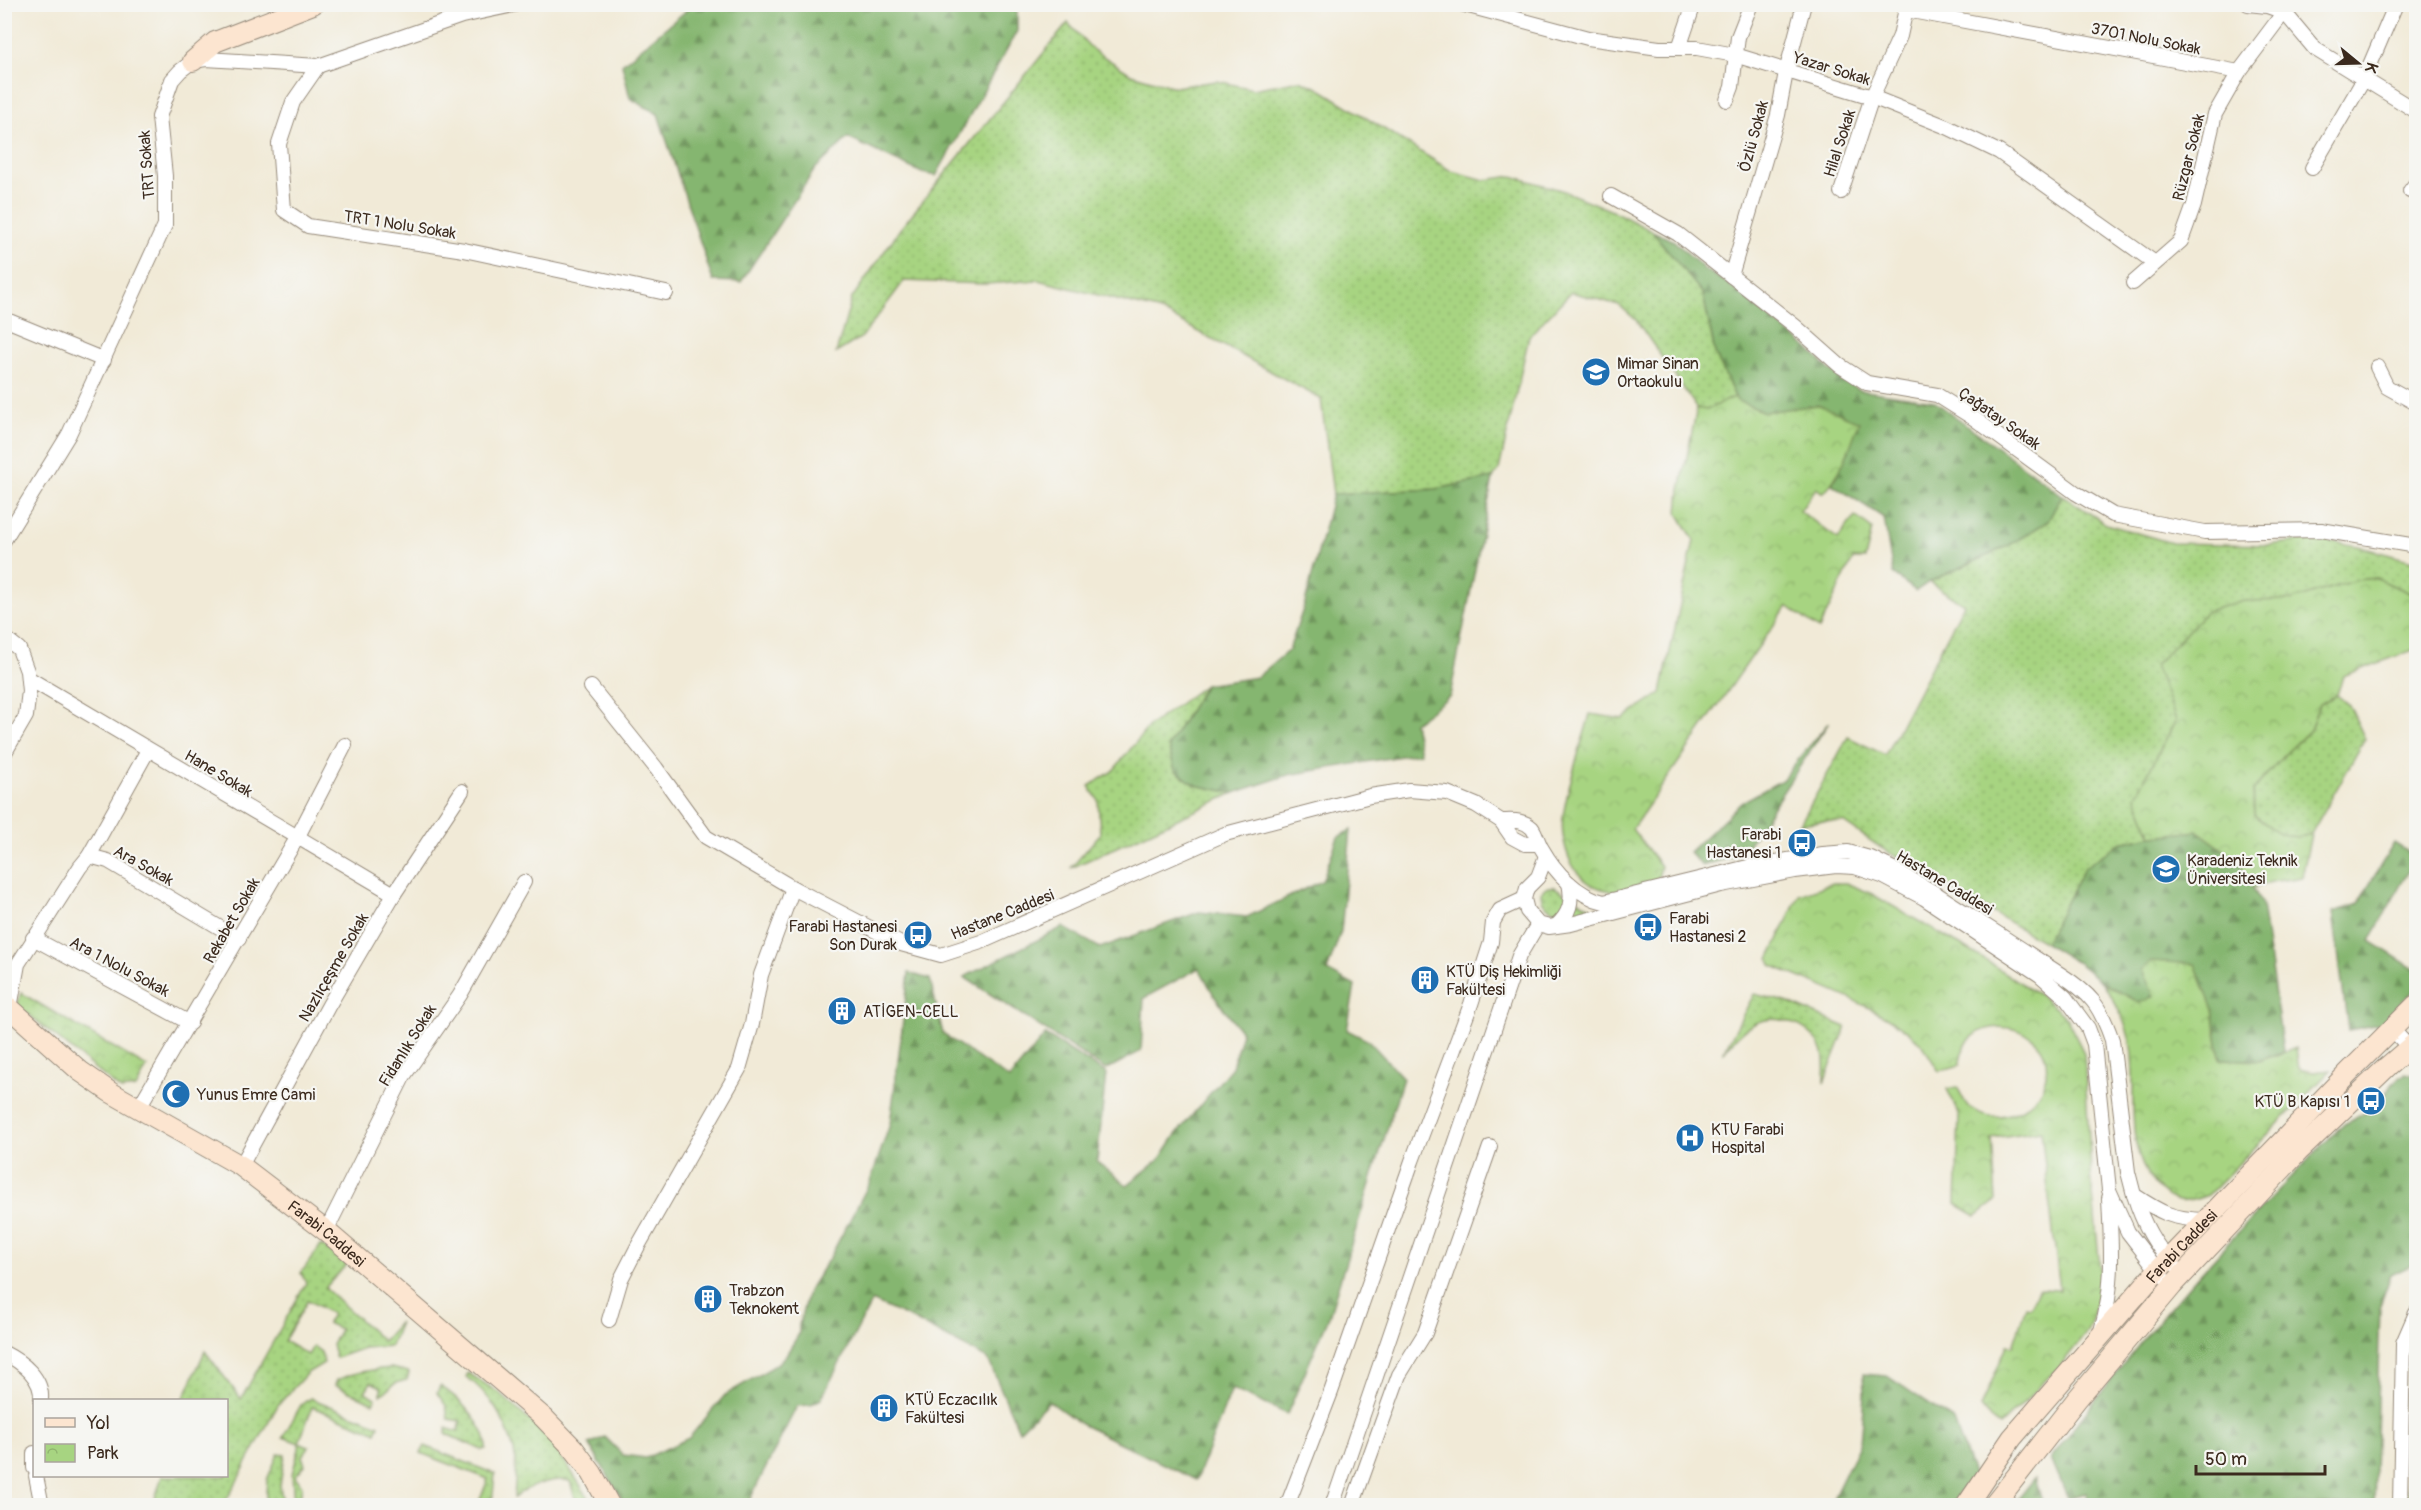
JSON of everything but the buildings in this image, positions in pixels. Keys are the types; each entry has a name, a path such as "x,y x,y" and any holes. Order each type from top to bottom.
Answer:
{"street":[{"path":"193,62 215,42 314,4"},
{"path":"193,62 206,59 318,66 462,16 518,4"},
{"name":"Yazar Sokak","path":"1461,4 1588,38 1659,48 1697,48 1735,55 1761,61 1786,72 1872,97 1947,127 1999,152 2155,263"},
{"path":"1679,48 1694,4"},
{"path":"1727,100 1732,87 1735,55 1750,4"},
{"name":"Özlü Sokak","path":"1731,276 1778,115 1786,72 1804,4"},
{"path":"2248,4 2289,8 2315,49 2416,111"},
{"path":"2312,168 2364,79 2396,4"},
{"name":"3701 Nolu Sokak","path":"1907,7 2239,72"},
{"name":"Hilal Sokak","path":"1841,192 1872,97 1900,36 1907,7"},
{"name":"Rüzgar Sokak","path":"2133,282 2181,241 2194,205 2204,153 2215,114 2239,72 2289,8"},
{"name":"TRT Sokak","path":"4,540 69,434 165,225 165,176 159,117 172,80 193,62"},
{"name":"TRT 1 Nolu Sokak","path":"318,66 293,102 279,144 284,210 308,225 464,250 666,293"},
{"name":"Çağatay Sokak","path":"1611,196 1678,234 1795,326 1839,365 1867,383 1938,395 1975,419 2076,493 2113,515 2205,532 2320,530 2416,546"},
{"path":"4,319 104,360"},
{"path":"2377,367 2387,387 2416,403"},
{"path":"4,637 19,649 28,678 26,716 4,754"},
{"name":"Hane Sokak","path":"28,678 394,894"},
{"name":"Hastane Caddesi","path":"591,687 656,768 706,837 793,888 902,944 941,955 981,942 1225,834 1370,796 1409,790 1447,793 1476,804 1501,821 1512,837 1542,850 1565,879 1594,900 1604,902 1752,866 1823,854 1848,852 1873,860 1897,871 2079,986 2095,1001 2106,1021 2112,1040 2128,1172 2141,1219 2162,1265"},
{"name":"Rekabet Sokak","path":"139,1107 297,838 345,745"},
{"path":"89,856 148,750"},
{"name":"Nazlıçeşme Sokak","path":"241,1166 329,1005 394,894 462,791"},
{"path":"1538,877 1542,850"},
{"name":"Ara Sokak","path":"7,1005 18,964 89,856 108,861 239,939"},
{"name":"Hastane Caddesi","path":"1538,924 1549,927 1571,924 1721,885 1795,871 1836,866 1856,867 1882,876 1923,898 2040,975 2065,997 2078,1013 2094,1044 2109,1190 2112,1272 2109,1304 2099,1339"},
{"path":"1332,1506 1519,956 1538,924 1527,911 1524,899 1527,888 1538,877 1547,873 1565,879 1572,901 1564,918 1556,926"},
{"name":"Fidanlık Sokak","path":"326,1230 403,1077 460,994 524,882"},
{"path":"609,1320 621,1279 638,1246 739,1070 753,1024 761,975 793,888"},
{"path":"1287,1506 1331,1392 1412,1161 1471,1004 1491,942 1493,922 1500,910 1524,899"},
{"name":"Ara 1 Nolu Sokak","path":"33,938 190,1023"},
{"name":"Farabi Caddesi","path":"7,1005 80,1071 110,1092 241,1166 326,1230 544,1418 574,1449 592,1473 610,1506"},
{"name":"Farabi Caddesi","path":"1965,1506 2012,1438 2162,1265 2348,1072 2416,1007"},
{"path":"2393,1030 2414,1049"},
{"name":"Farabi Caddesi","path":"1993,1506 2033,1454 2178,1280 2300,1150 2388,1066 2414,1049"},
{"path":"1352,1506 1399,1375 1425,1333 1490,1147"},
{"name":"Hastane Caddesi","path":"2109,1190 2128,1232 2178,1280"},
{"path":"2134,1195 2155,1209 2178,1219 2204,1220"},
{"path":"2400,1506 2403,1343 2416,1313"},
{"path":"4,1353 24,1364 42,1391 41,1399"},
{"path":"2012,1438 2033,1454"},
{"path":"1992,1466 2011,1483"},
{"path":"36,1477 42,1506"}],"green space":[{"path":"693,5 1017,5 1017,31 936,176 922,173 848,138 815,169 741,282 713,281 658,114 630,98 622,64"},
{"path":"1068,23 1093,50 1131,74 1175,87 1217,81 1253,89 1300,80 1320,89 1451,171 1485,180 1512,176 1564,191 1617,213 1652,231 1703,294 1715,353 1735,397 1706,411 1697,408 1636,320 1619,305 1571,292 1529,336 1499,470 1493,478 1436,489 1333,494 1321,399 1161,311 1038,280 986,284 904,281 862,337 836,353 852,298 900,229"},
{"path":"1652,231 1674,241 1705,270 1724,281 1804,345 1831,371 1859,390 1934,401 2062,495 2048,521 2008,546 1929,582 1916,591 1893,574 1884,518 1832,484 1849,451 1819,405 1764,412 1737,401 1715,353 1703,294"},
{"path":"1735,397 1737,401 1764,412 1819,405 1859,422 1845,460 1830,486 1823,493 1816,488 1800,511 1838,539 1855,516 1872,529 1865,559 1853,559 1819,629 1787,606 1632,829 1661,866 1656,887 1617,892 1605,890 1584,879 1569,858 1562,822 1571,778 1590,714 1623,719 1661,693 1694,540 1678,513 1680,490 1697,408 1706,410"},
{"path":"1493,478 1450,696 1414,723 1420,753 1288,775 1234,793 1195,785 1175,770 1168,746 1205,685 1257,677 1289,650 1305,603 1333,494 1436,489"},
{"path":"2062,495 2106,524 2172,543 2269,545 2317,539 2358,546 2416,562 2416,596 2376,578 2357,580 2292,601 2244,601 2170,702 2176,720 2136,796 2152,836 2120,843 2084,868 2045,943 1880,847 1843,822 1821,821 1800,824 1848,737 1885,755 1964,604 1929,582 2008,546 2048,521"},
{"path":"2376,578 2416,596 2416,649 2343,676 2337,695 2319,704 2310,730 2253,790 2254,815 2267,825 2287,836 2311,834 2302,877 2271,882 2253,888 2239,861 2198,831 2152,836 2136,796 2176,720 2155,665 2207,611 2244,601 2292,600 2357,580"},
{"path":"1205,685 1168,746 1175,770 1195,785 1234,793 1071,868 1100,834 1098,800 1089,786 1113,771 1149,726"},
{"path":"2337,695 2349,705 2365,739 2311,834 2294,837 2280,834 2254,815 2253,790 2310,730 2319,704"},
{"path":"1829,722 1742,854 1702,866 1689,852 1742,802 1782,780"},
{"path":"1351,830 1341,931 1327,971 1355,986 1347,1030 1369,1041 1403,1078 1328,1319 1287,1414 1232,1389 1196,1480 1081,1424 1049,1401 1019,1431 988,1359 872,1301 821,1399 810,1405 797,1406 747,1505 625,1505 589,1444 605,1437 623,1455 646,1458 689,1438 725,1395 776,1365 786,1355 799,1334 799,1325 808,1291 830,1257 870,1182 890,1124 909,973 930,979 943,1034 1009,1079 1045,1035 1106,1073 1097,1162 1127,1185 1160,1159 1175,1136 1232,1067 1242,1033 1215,997 1199,968 1144,998 1141,1051 1106,1070 964,977 1063,927 1100,948 1199,912 1247,917 1322,881 1338,837"},
{"path":"2198,831 2239,861 2262,905 2283,1051 2259,1061 2220,1059 2213,1010 2142,970 2155,996 2140,1003 2103,983 2078,963 2045,943 2084,868 2120,843 2152,836"},
{"path":"2394,843 2416,857 2370,941 2416,970 2416,988 2380,1024 2348,1030 2333,912 2358,904"},
{"path":"1833,883 1846,883 1870,893 1974,953 2042,997 2066,1017 2084,1053 2091,1173 2101,1281 2087,1332 2061,1365 1999,1426 1981,1407 2007,1345 2013,1346 2026,1306 2031,1307 2038,1289 2060,1290 2041,1131 1992,1138 1996,1201 1976,1216 1956,1204 1959,1114 1947,1089 1957,1087 1967,1105 1982,1114 1996,1116 2010,1114 2023,1109 2041,1089 2046,1076 2046,1061 2041,1047 2030,1037 2017,1030 2002,1027 1987,1029 1974,1036 1964,1048 1960,1065 1939,1071 1921,1044 1890,1020 1850,999 1771,965 1769,959 1799,895"},
{"path":"1546,887 1554,887 1592,908 1565,913 1553,910 1542,901 1541,892"},
{"path":"2151,961 2195,964 2213,1010 2220,1059 2259,1061 2296,1048 2299,1069 2313,1072 2331,1070 2208,1195 2192,1200 2173,1200 2161,1192 2145,1170 2138,1154 2133,1119 2131,1047 2120,1014 2103,983 2140,1003 2154,996 2142,970"},
{"path":"21,993 147,1067 136,1088 121,1090 17,1005"},
{"path":"1754,994 1786,1002 1846,1027 1824,1083 1823,1054 1817,1041 1802,1028 1783,1020 1773,1019 1754,1024 1741,1033 1723,1053"},
{"path":"2406,1073 2414,1076 2416,1081 2416,1263 2391,1275 2380,1305 2374,1505 2090,1506 2086,1493 2068,1498 2051,1458 2132,1354 2261,1208 2342,1125 2374,1106"},
{"path":"321,1245 347,1264 325,1288 383,1341 400,1322 391,1346 364,1348 336,1358 332,1345 340,1329 327,1323 332,1314 308,1300 284,1341 308,1355 313,1346 321,1352 324,1363 307,1373 278,1405 224,1505 153,1505 162,1477 228,1477 228,1399 183,1399 205,1351 241,1399 306,1283 301,1273"},
{"path":"391,1368 409,1372 407,1380 396,1383 381,1395 381,1387 371,1382 365,1392 376,1398 373,1403 335,1385 337,1380 350,1375"},
{"path":"468,1373 498,1392 551,1440 593,1505 577,1505 570,1481 563,1480 540,1484 525,1490 514,1498 516,1474 511,1440 490,1400 466,1377"},
{"path":"1863,1374 1887,1376 1954,1421 1973,1475 1951,1505 1830,1505 1860,1443 1864,1395"},
{"path":"440,1386 455,1397 477,1422 486,1441 486,1449 482,1450 446,1434 446,1428 458,1432 461,1421 448,1419 446,1406 437,1393"},
{"path":"310,1398 379,1425 376,1432 312,1407 299,1443 283,1437 301,1405"},
{"path":"2416,1417 2416,1505 2407,1505 2409,1423"},
{"path":"299,1443 309,1447 302,1456 305,1465 295,1476 302,1486 300,1499 304,1505 294,1505 292,1474"},
{"path":"425,1446 495,1474 492,1505 478,1505 488,1479 421,1453"},
{"path":"278,1454 285,1455 280,1485 283,1505 265,1505 267,1480"},
{"path":"2035,1478 2043,1505 2013,1505"}],"place":[{"name":"Mimar Sinan Ortaokulu","path":"1596,372"},
{"name":"Farabi Hastanesi 1","path":"1802,843"},
{"name":"Karadeniz Teknik Üniversitesi","path":"2166,869"},
{"name":"Farabi Hastanesi 2","path":"1648,927"},
{"name":"Farabi Hastanesi Son Durak","path":"918,935"},
{"name":"KTÜ Diş Hekimliği Fakültesi","path":"1425,980"},
{"name":"ATİGEN-CELL","path":"842,1011"},
{"name":"Yunus Emre Cami","path":"176,1094"},
{"name":"KTÜ B Kapısı 1","path":"2371,1101"},
{"name":"KTU Farabi Hospital","path":"1690,1138"},
{"name":"Trabzon Teknokent","path":"708,1299"},
{"name":"KTÜ Eczacılık Fakültesi","path":"884,1408"}]}
